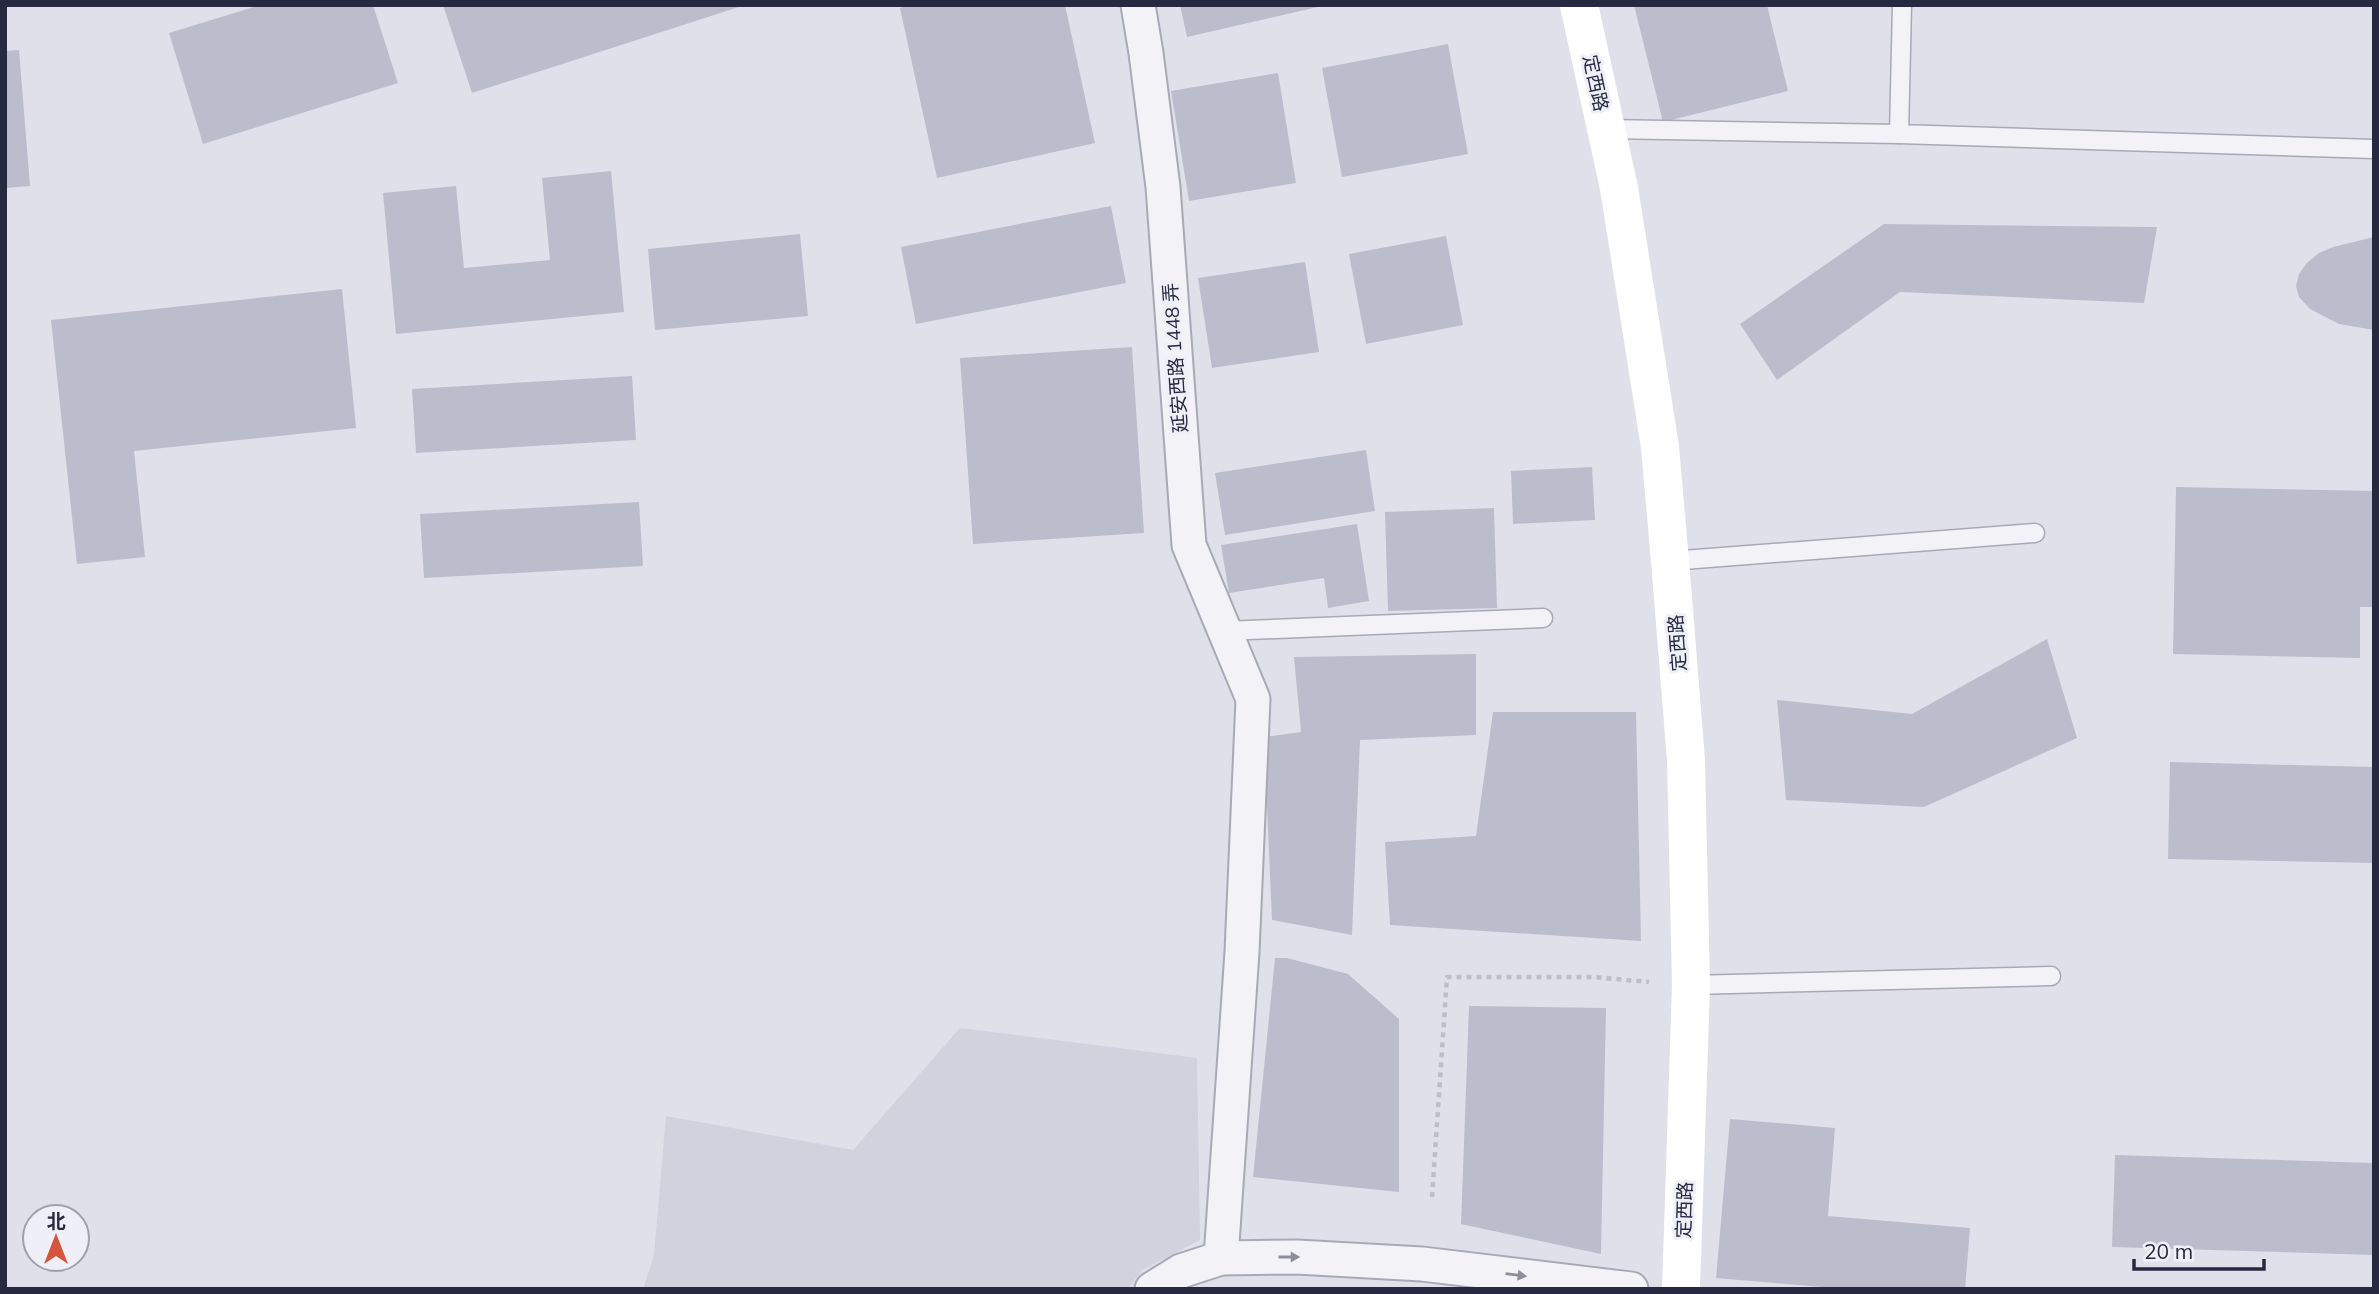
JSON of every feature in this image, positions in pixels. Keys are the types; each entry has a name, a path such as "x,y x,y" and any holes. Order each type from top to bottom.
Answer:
{"street":[{"name":"延安西路 1448 弄","path":"1138,5 1163,187 1189,545 1253,699 1241,952 1221,1258"},
{"name":"定西路","path":"1579,5 1619,188 1660,447 1686,760 1691,985 1681,1289"},
{"path":"1152,1289 1181,1271 1221,1258 1357,1259 1422,1264 1631,1289"}],"lane":[{"path":"1899,134 1902,5"},
{"path":"1606,129 1899,134 2374,149"},
{"path":"1670,561 2035,533"},
{"path":"1224,632 1543,618"},
{"path":"1691,985 2051,976"}],"path":[{"path":"1432,1197 1447,977 1593,977 1691,985"}],"shaded area":[{"path":"960,1028 1197,1058 1200,1240 1142,1270 1128,1289 643,1289 654,1255 666,1116 853,1150"}],"building":[{"path":"260,5 373,5 398,83 203,144 169,33"},
{"path":"443,5 741,5 742,6 472,93"},
{"path":"910,5 1065,5 1095,143 937,178 900,8"},
{"path":"1180,5 1322,5 1322,6 1187,37"},
{"path":"1634,5 1767,5 1788,91 1663,122"},
{"path":"1448,44 1468,154 1342,177 1322,68"},
{"path":"19,50 30,186 5,188 5,51"},
{"path":"1278,73 1296,183 1189,201 1171,91"},
{"path":"611,171 624,312 396,334 383,193 456,186 464,268 550,260 542,178"},
{"path":"1111,206 1126,283 916,324 901,247"},
{"path":"1884,224 2157,227 2144,303 1900,292 1777,380 1740,324"},
{"path":"800,234 808,316 655,330 648,249"},
{"path":"1446,236 1463,325 1366,344 1349,254"},
{"path":"2374,237 2374,330 2339,324 2310,309 2299,297 2296,286 2299,274 2307,263 2319,253 2333,247"},
{"path":"1305,262 1319,352 1212,368 1198,278"},
{"path":"342,289 356,428 134,451 145,557 77,564 51,320"},
{"path":"1132,347 1144,533 973,544 960,358"},
{"path":"632,376 636,440 416,453 412,389"},
{"path":"1366,450 1375,511 1225,535 1215,473"},
{"path":"1592,467 1595,520 1513,524 1511,471"},
{"path":"2176,487 2374,491 2374,607 2360,607 2360,658 2173,654"},
{"path":"639,502 643,566 424,578 420,514"},
{"path":"1494,508 1497,608 1388,611 1385,512"},
{"path":"1357,524 1369,601 1328,608 1324,578 1229,593 1221,545"},
{"path":"2047,639 2077,738 1924,807 1786,800 1777,700 1912,714"},
{"path":"1476,654 1476,735 1360,740 1352,935 1272,920 1264,737 1301,732 1294,657"},
{"path":"1493,712 1636,712 1641,941 1390,925 1385,842 1476,836"},
{"path":"2170,762 2374,767 2374,863 2168,859"},
{"path":"1275,958 1287,958 1348,974 1399,1019 1399,1192 1253,1177"},
{"path":"1469,1006 1606,1008 1601,1254 1461,1224"},
{"path":"1730,1119 1835,1128 1828,1216 1970,1228 1965,1289 1845,1289 1716,1278"},
{"path":"2115,1155 2374,1163 2374,1255 2112,1247"}]}
